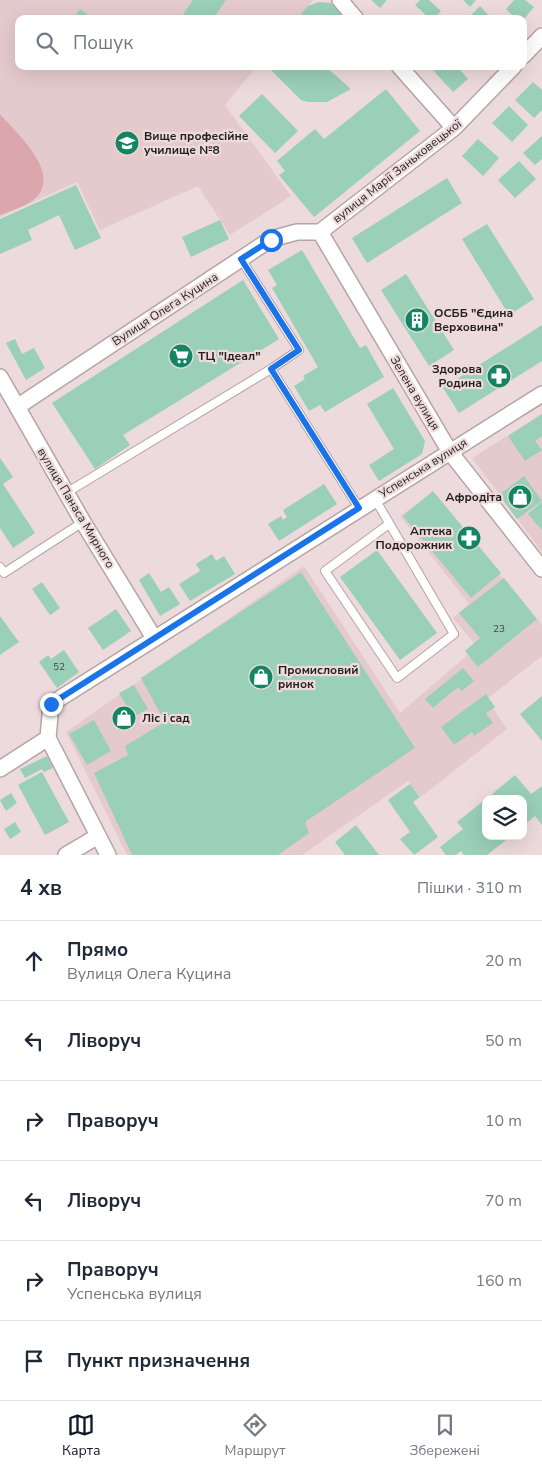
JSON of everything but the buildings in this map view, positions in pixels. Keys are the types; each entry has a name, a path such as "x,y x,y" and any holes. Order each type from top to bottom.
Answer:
{"street":[{"path":"340,0 353,15"},
{"path":"527,52 542,36"},
{"path":"403,70 454,128"},
{"name":"вулиця Марії Заньковецької","path":"320,232 454,128 510,70"},
{"name":"Вулиця Олега Куцина","path":"17,407 271,240 297,232 320,232"},
{"name":"Зелена вулиця","path":"320,232 450,452 542,569"},
{"name":"вулиця Панаса Мирного","path":"0,377 83,522 154,638"},
{"name":"Успенська вулиця","path":"48,738 51,704 542,394"},
{"path":"0,769 48,738 108,855"},
{"path":"66,855 98,836"}],"lane":[{"path":"66,493 271,369 299,350 241,259"},
{"path":"271,369 359,508"},
{"path":"374,499 389,524 454,634 397,678 325,571 389,524"},
{"path":"0,567 4,572 83,522"}],"shaded area":[{"name":"Вище професійне училище №8","path":"0,0 313,0 301,15 15,15 15,70 254,70 225,105 291,196 230,235 198,186 100,230 77,182 0,217"},
{"path":"0,114 27,144 35,156 44,180 41,191 32,201 0,215"},
{"path":"542,414 542,552 472,458"},
{"name":"Промисловий ринок","path":"432,493 542,625 542,656 487,699 507,729 421,797 408,781 302,855 127,855 66,732 304,566 400,713 477,647 453,618 469,604 400,516"}],"place":[{"name":"Вище професійне училище №8","path":"127,143"},
{"name":"ОСББ \"Єдина Верховина\"","path":"417,320"},
{"name":"ТЦ \"Ідеал\"","path":"181,356"},
{"name":"Здорова Родина","path":"499,376"},
{"name":"Афродіта","path":"520,497"},
{"name":"Аптека Подорожник","path":"469,538"},
{"name":"Промисловий ринок","path":"261,677"},
{"name":"Ліс і сад","path":"124,718"}],"route":[{"path":"51,704 359,508 271,369 299,350 241,259 271,240"}]}
